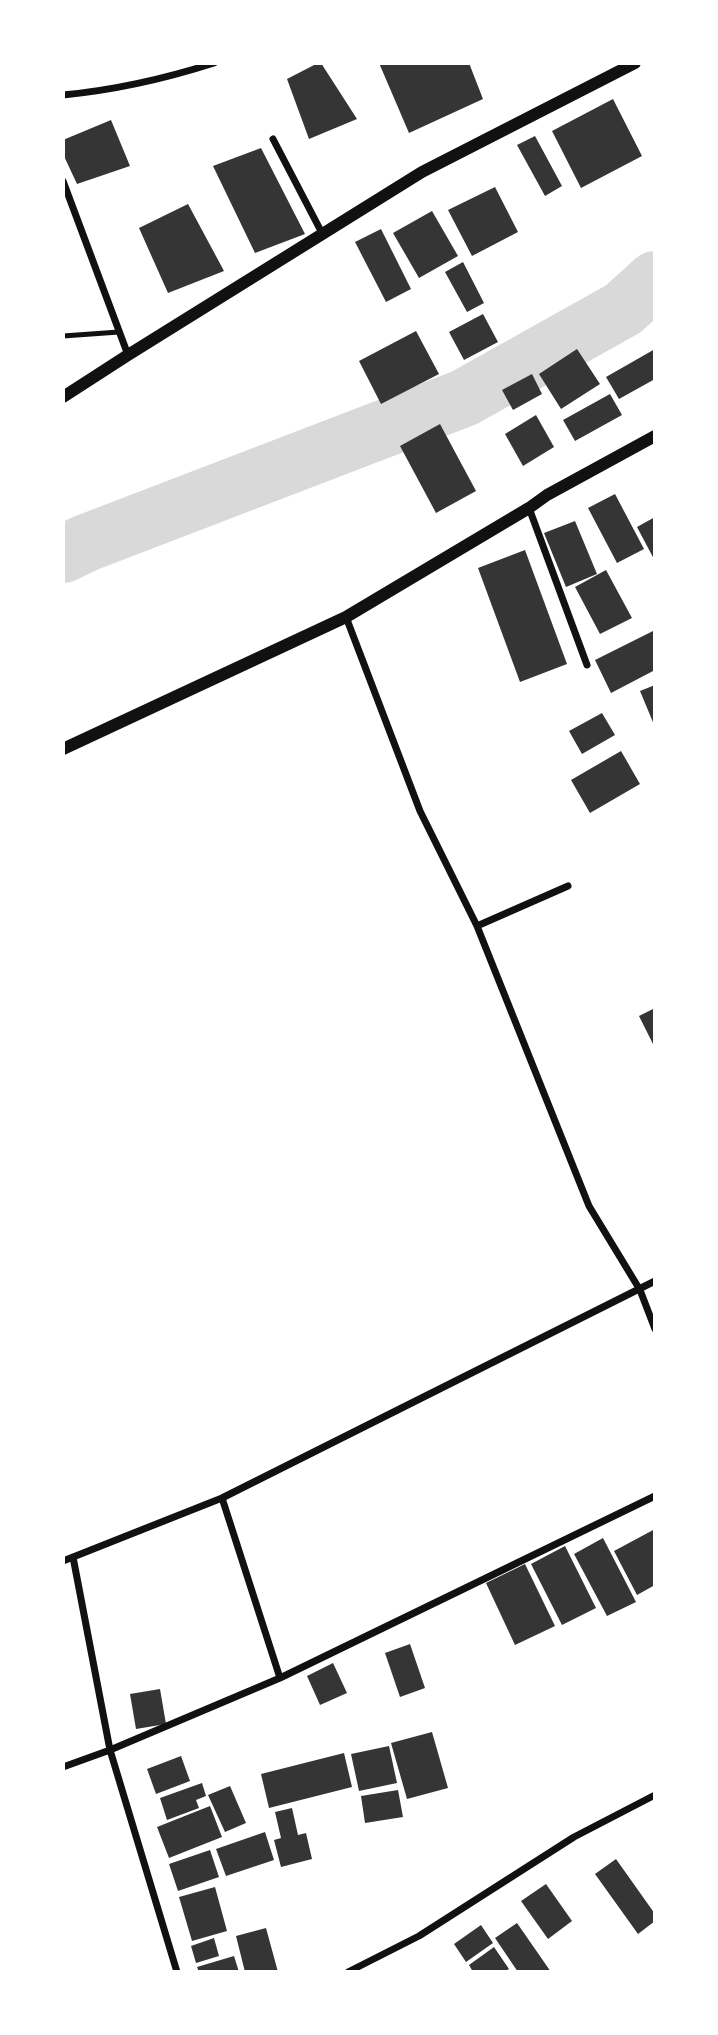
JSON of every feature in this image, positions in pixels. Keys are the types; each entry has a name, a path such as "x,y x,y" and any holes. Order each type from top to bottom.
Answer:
{"street":[{"path":"63,95 110,91 214,63"},
{"path":"63,397 422,173 635,63"},
{"path":"273,139 323,235"},
{"path":"63,181 128,355"},
{"path":"63,749 346,617 547,495 655,436"},
{"path":"529,508 587,664"},
{"path":"346,617 420,811 477,926 589,1206 640,1290 655,1329"},
{"path":"477,926 568,886"},
{"path":"63,1560 222,1498 655,1281"},
{"path":"63,1767 110,1750 280,1678 655,1496"},
{"path":"222,1498 280,1678"},
{"path":"73,1557 110,1750 177,1972"},
{"path":"348,1972 419,1936 574,1837 655,1795"}],"lane":[{"path":"63,336 119,332"}],"building":[{"path":"321,63 357,119 309,139 287,79"},
{"path":"379,63 469,63 483,99 409,133"},
{"path":"613,99 642,156 581,188 552,131"},
{"path":"111,120 130,166 77,184 63,154 63,140"},
{"path":"535,136 562,186 545,196 517,145"},
{"path":"261,148 305,234 255,253 213,166"},
{"path":"495,187 518,232 472,256 448,210"},
{"path":"188,204 224,271 168,293 139,228"},
{"path":"432,211 458,256 419,278 393,233"},
{"path":"381,229 411,289 386,302 355,242"},
{"path":"463,262 484,303 467,312 445,272"},
{"path":"483,314 498,342 464,360 449,332"},
{"path":"416,331 439,374 381,404 359,361"},
{"path":"577,349 600,384 561,409 539,374"},
{"path":"655,349 655,379 619,399 606,377"},
{"path":"532,374 542,394 513,410 502,390"},
{"path":"610,394 622,415 575,441 563,420"},
{"path":"536,415 554,447 523,466 505,434"},
{"path":"440,424 476,491 436,513 400,446"},
{"path":"615,494 644,549 617,563 588,508"},
{"path":"655,517 655,561 637,527"},
{"path":"575,521 597,574 566,587 544,533"},
{"path":"525,550 567,664 520,682 478,568"},
{"path":"606,570 632,618 600,634 575,587"},
{"path":"655,630 655,670 611,693 595,660"},
{"path":"655,685 655,727 640,691"},
{"path":"602,713 615,735 582,754 569,731"},
{"path":"621,751 640,784 590,813 571,780"},
{"path":"655,1008 655,1048 639,1016"},
{"path":"655,1529 655,1585 637,1595 614,1551"},
{"path":"603,1538 636,1602 607,1616 574,1554"},
{"path":"565,1546 596,1608 562,1625 531,1564"},
{"path":"525,1564 555,1626 515,1645 486,1583"},
{"path":"410,1644 425,1688 400,1697 385,1653"},
{"path":"333,1663 347,1693 320,1705 307,1676"},
{"path":"160,1689 166,1724 136,1729 130,1694"},
{"path":"432,1732 448,1788 407,1799 391,1743"},
{"path":"389,1746 397,1783 359,1791 351,1754"},
{"path":"344,1753 352,1787 269,1808 261,1774"},
{"path":"181,1756 190,1781 156,1794 147,1769"},
{"path":"202,1783 206,1796 196,1800 199,1808 167,1820 160,1798"},
{"path":"230,1786 246,1823 225,1832 208,1795"},
{"path":"398,1790 403,1817 365,1823 361,1796"},
{"path":"210,1806 222,1837 169,1858 157,1827"},
{"path":"292,1808 298,1835 306,1833 312,1859 281,1867 274,1840 281,1838 275,1812"},
{"path":"265,1832 274,1860 226,1876 216,1849"},
{"path":"210,1850 219,1877 178,1891 169,1864"},
{"path":"616,1859 655,1914 655,1921 638,1934 595,1874"},
{"path":"546,1884 572,1921 548,1939 521,1901"},
{"path":"215,1887 227,1931 192,1941 179,1897"},
{"path":"517,1923 551,1972 518,1972 495,1938"},
{"path":"481,1925 493,1943 466,1962 454,1944"},
{"path":"266,1928 278,1972 245,1972 236,1936"},
{"path":"214,1938 219,1956 196,1963 191,1946"},
{"path":"494,1947 509,1969 504,1972 473,1972 469,1965"},
{"path":"234,1956 239,1972 199,1972 197,1967"}],"waterway":[{"path":"63,554 464,398 623,309 655,280"}]}
